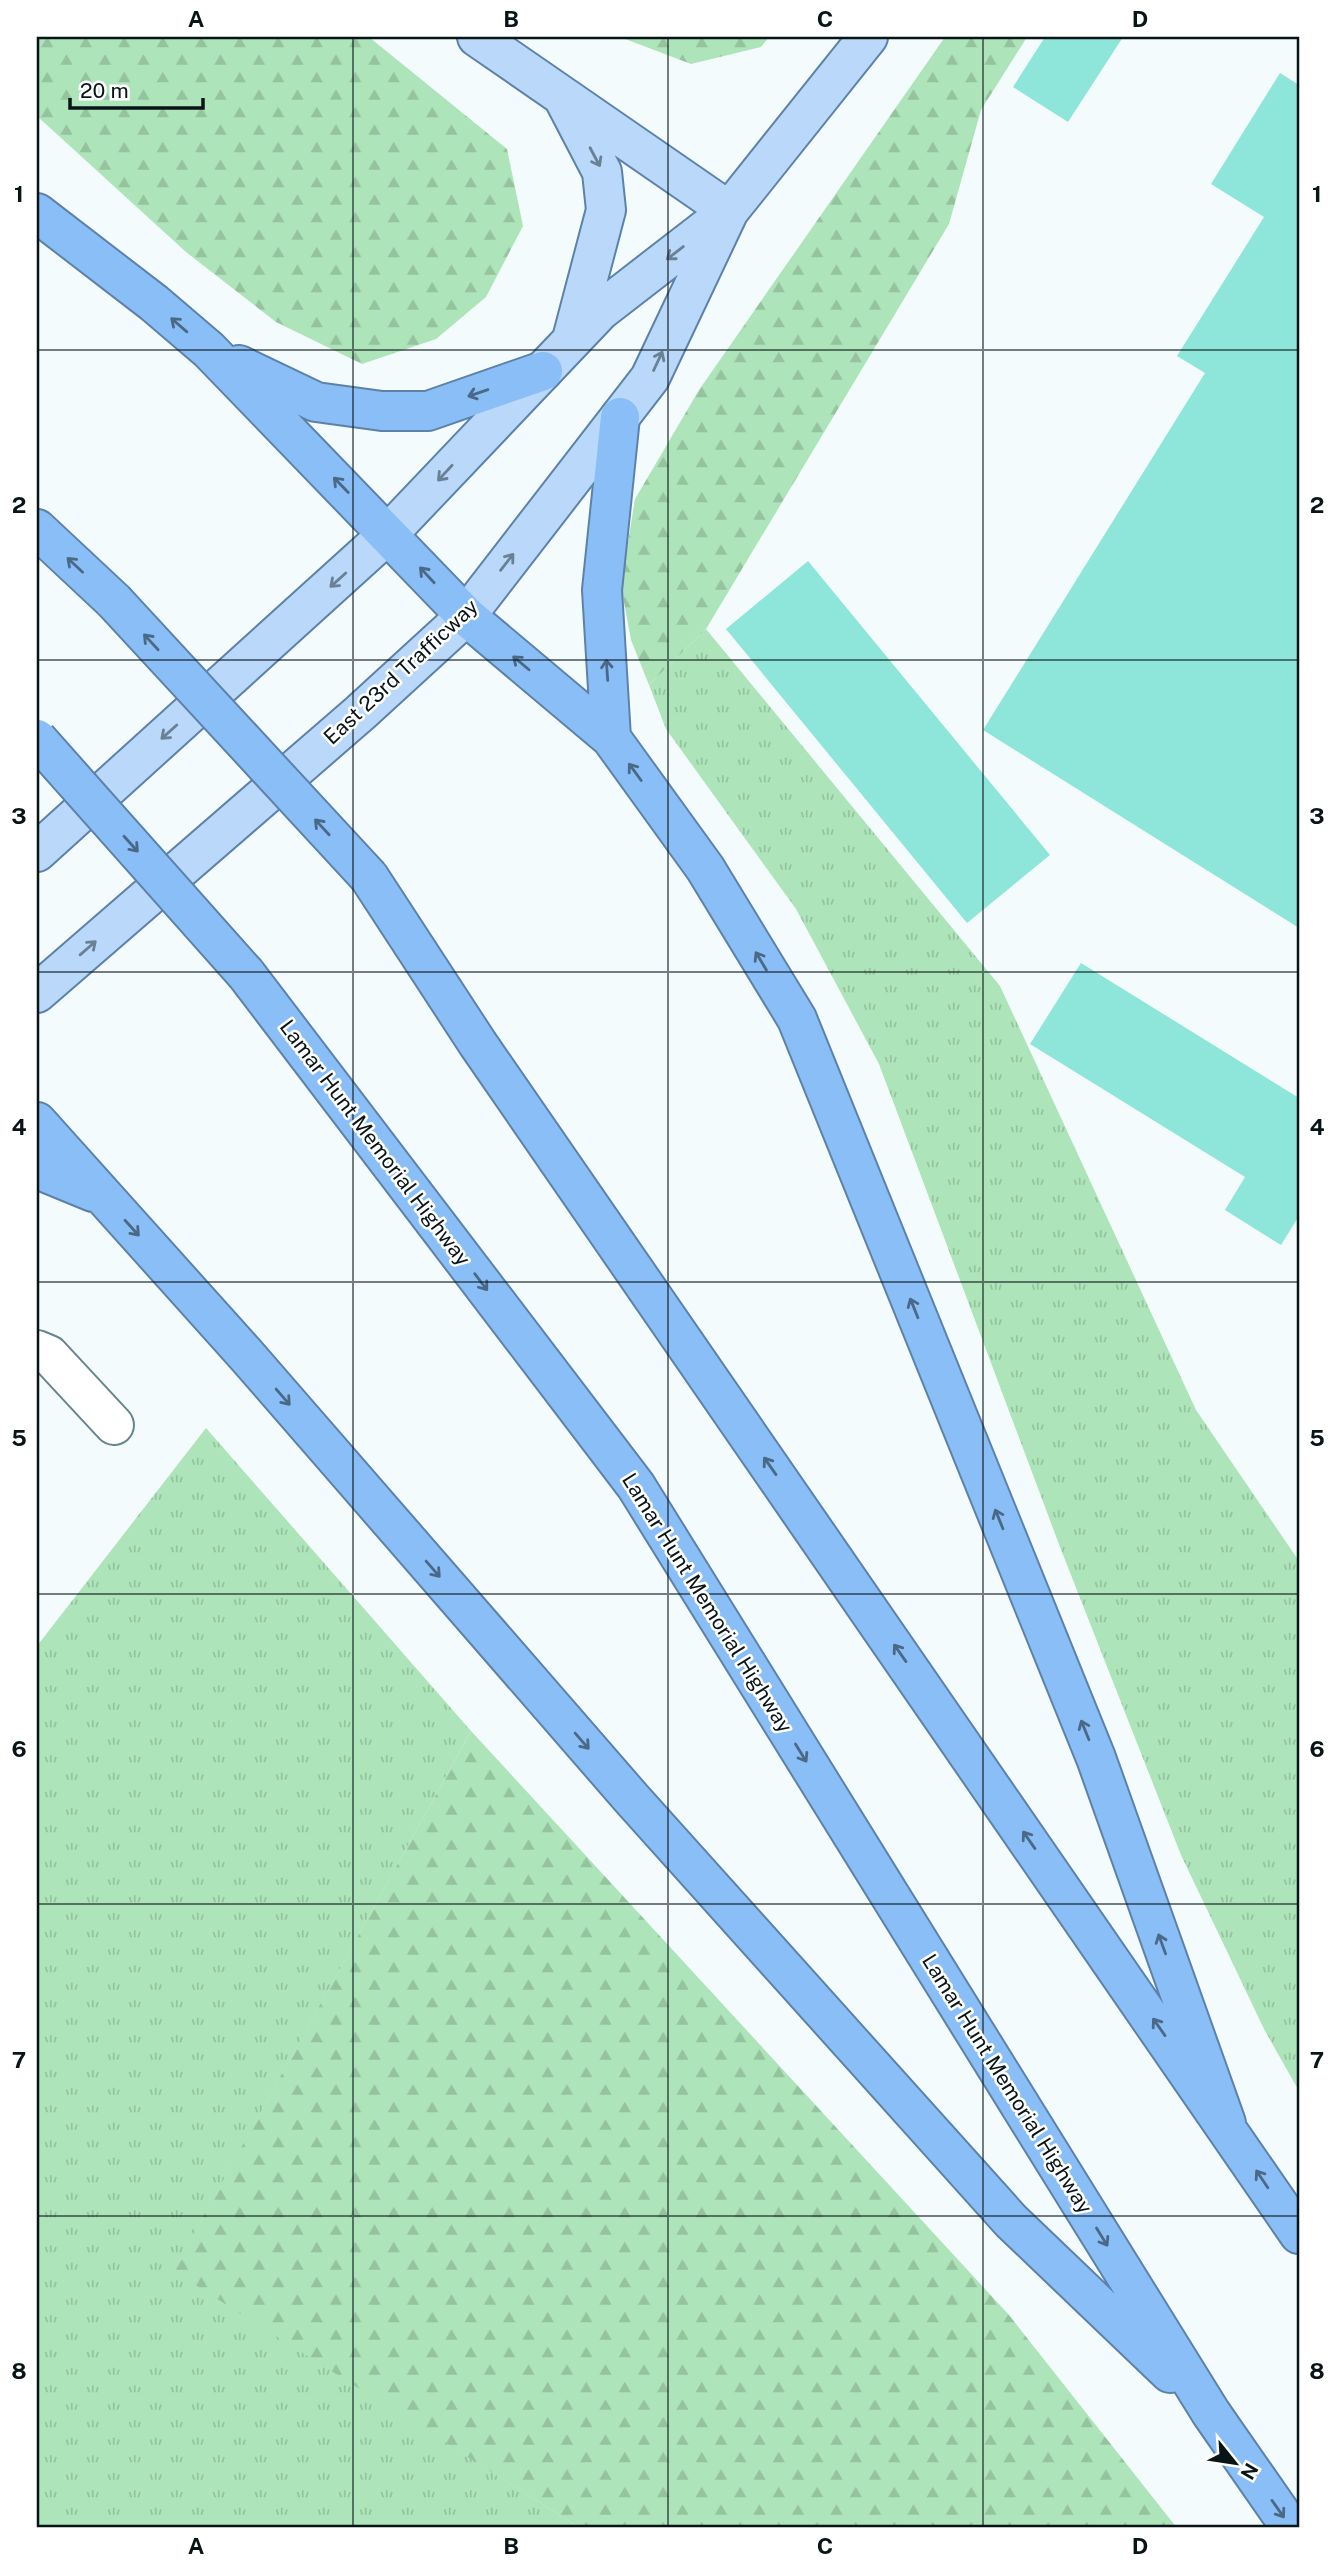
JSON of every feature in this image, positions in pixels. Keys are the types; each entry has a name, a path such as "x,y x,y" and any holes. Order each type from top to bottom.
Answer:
{"highway":[{"path":"37,213 154,303 209,350 466,616 611,738 705,869 797,1019 1096,1758 1226,2123"},
{"path":"209,350 316,402 382,411 428,411 543,371"},
{"path":"611,738 602,590 620,418"},
{"path":"37,529 114,601 369,877 486,1056 1226,2123 1299,2234"},
{"name":"Lamar Hunt Memorial Highway","path":"37,739 246,974 636,1486 1211,2413 1292,2528"},
{"path":"37,1122 247,1356 632,1799 1011,2221 1211,2413"},
{"path":"37,1169 103,1195"}],"main road":[{"path":"477,37 729,211"},
{"name":"East 23rd Trafficway","path":"37,993 360,713 466,616 650,377 729,211 868,37"},
{"path":"563,96 603,172 606,211 571,341"},
{"name":"East 23rd Trafficway","path":"37,852 388,534 600,311 729,211"}],"lane":[{"path":"41,1357 114,1425"}],"green space":[{"path":"37,37 369,37 507,149 523,226 486,297 436,339 362,364 276,322 186,252 37,116"},
{"path":"620,37 769,37 761,47 691,64"},
{"path":"945,37 1027,37 981,110 949,224 706,629 649,685 631,640 621,586 635,499 699,390"},
{"path":"706,629 1000,986 1196,1410 1299,1561 1299,2091 1264,2029 1181,1855 1060,1547 879,1064 796,909 666,729 649,685"},
{"path":"206,1428 471,1731 174,2270 580,2528 37,2528 37,1646"},
{"path":"471,1731 1009,2315 1177,2528 580,2528 173,2271"}],"building":[{"path":"1045,37 1123,37 1068,122 1013,87"},
{"path":"1280,73 1299,85 1299,928 983,730 1205,373 1177,356 1264,217 1211,184"},
{"path":"808,561 1050,855 967,923 726,629"},
{"path":"1081,963 1299,1098 1299,1216 1281,1245 1225,1210 1245,1177 1030,1044"}]}
